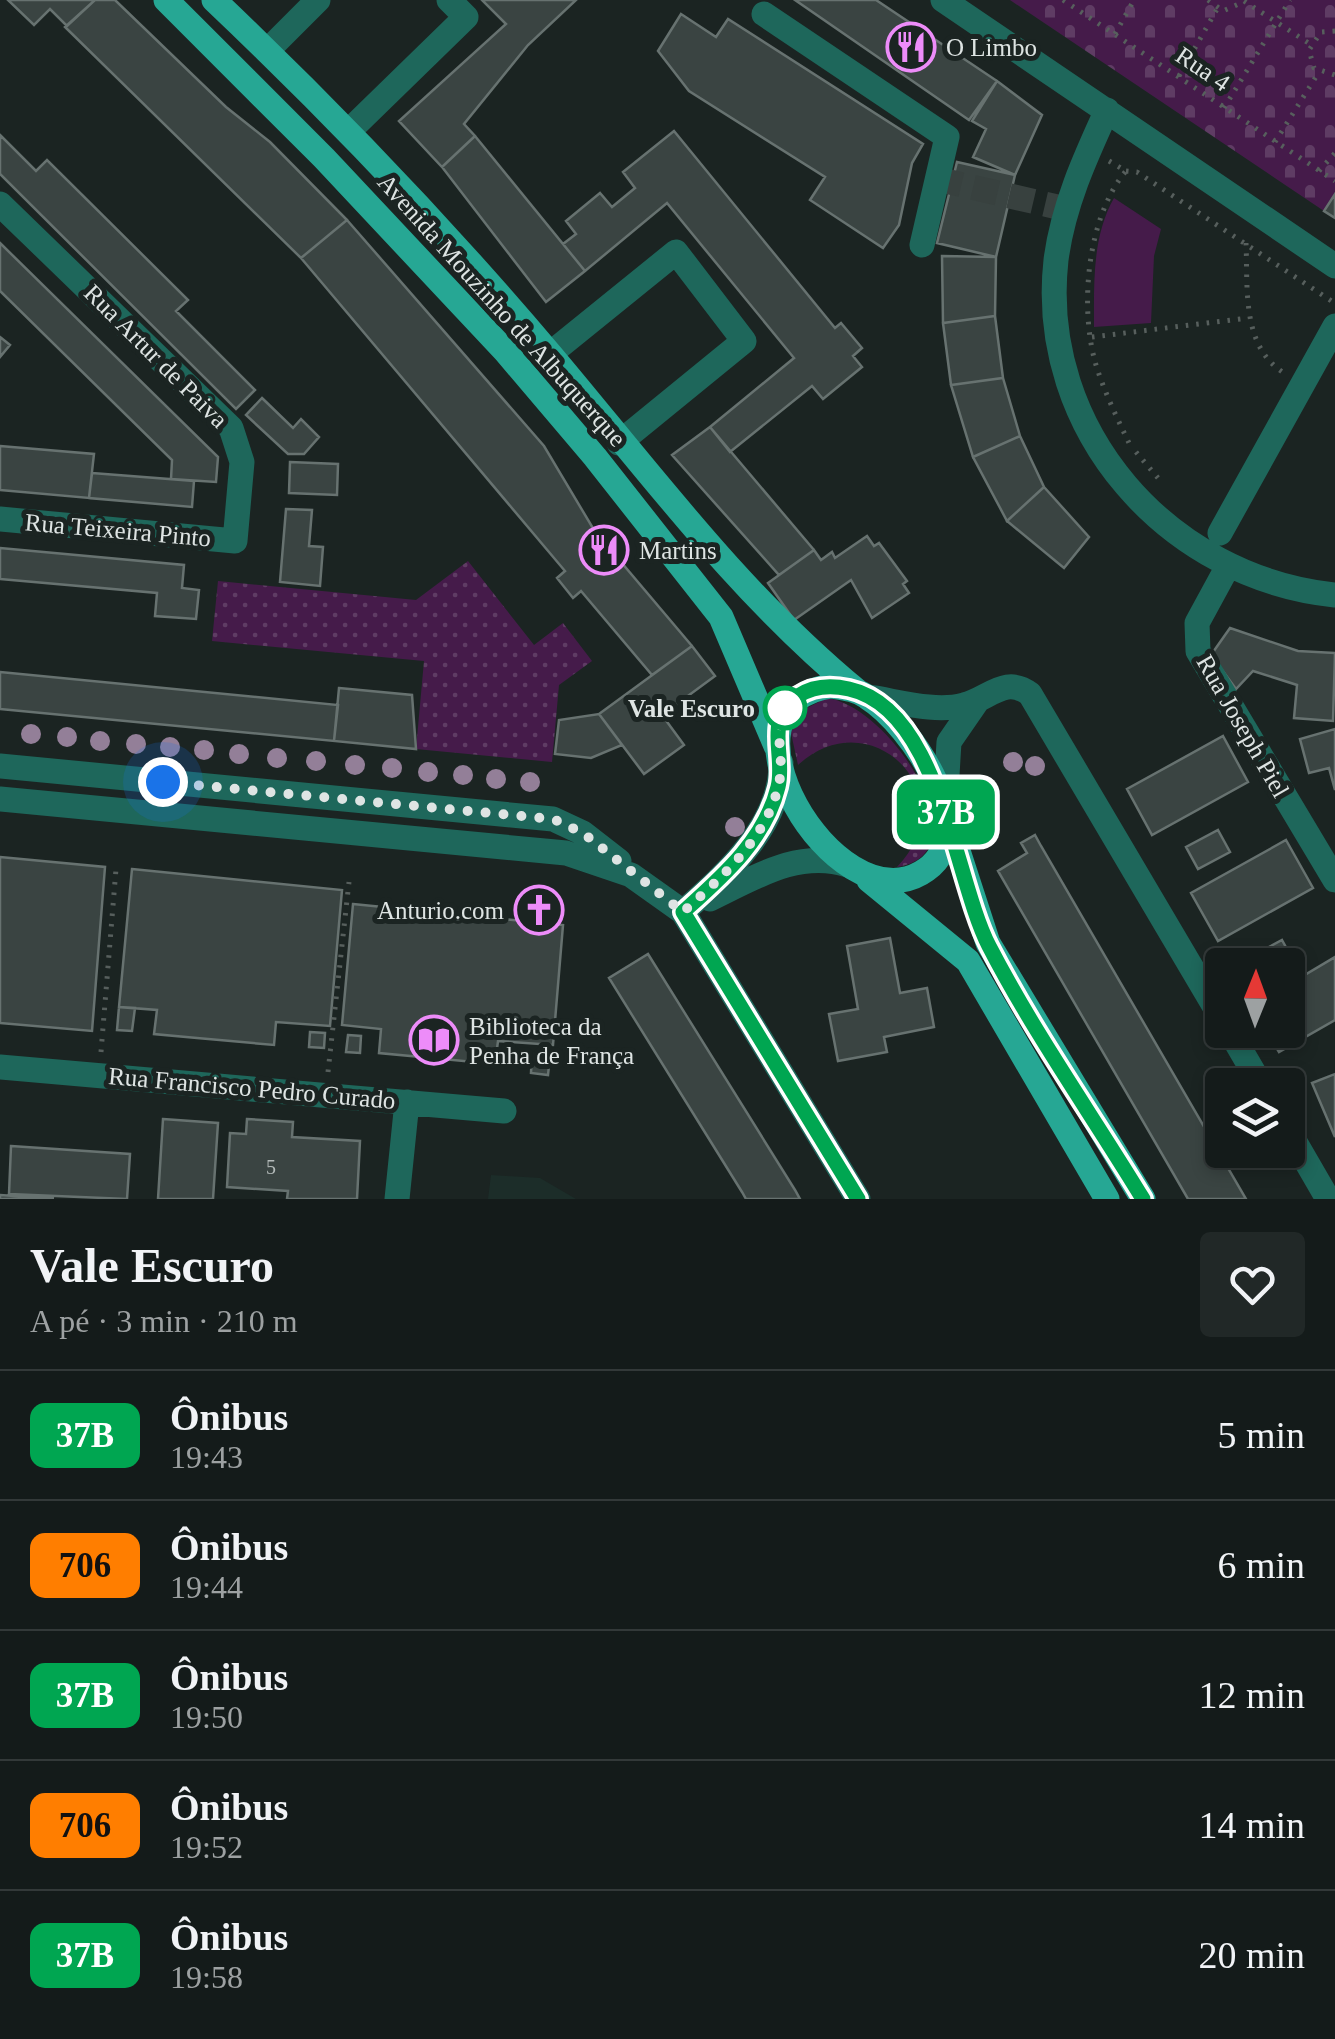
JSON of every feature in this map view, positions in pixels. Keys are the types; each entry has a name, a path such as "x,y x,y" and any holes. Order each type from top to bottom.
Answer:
{"main road":[{"name":"Avenida Mouzinho de Albuquerque","path":"166,0 324,158 596,457 721,618 778,755"},
{"name":"Avenida Mouzinho de Albuquerque","path":"214,0 348,131 550,354 619,443 794,638 862,694"},
{"path":"244,76 267,51"},
{"path":"324,158 348,131"},
{"path":"524,374 550,354"},
{"path":"596,457 619,443"},
{"path":"1107,1199 968,961 853,868 805,819 778,755 780,720 798,696 831,686 862,694 910,738 946,814 988,944 1142,1199"},
{"path":"853,868 891,882 922,873 946,843 946,814"}],"street":[{"path":"267,51 318,0"},
{"path":"348,131 466,18 449,0"},
{"path":"943,0 1335,266"},
{"path":"764,14 947,137 922,245"},
{"path":"1107,110 1066,208 1056,261 1055,314 1071,390 1104,458 1134,497 1181,538 1228,566 1284,586 1335,595"},
{"name":"Rua Artur de Paiva","path":"0,204 231,428 242,462 235,540"},
{"path":"550,354 676,252 744,341 619,443"},
{"path":"1220,533 1335,326"},
{"name":"Rua Teixeira Pinto","path":"0,519 235,540"},
{"name":"Rua Joseph Piel","path":"1228,566 1197,623 1198,651 1335,880"},
{"path":"862,694 951,707 1012,686 1034,698 1205,991"},
{"path":"946,814 949,742 978,700"},
{"path":"683,912 729,871 762,824 778,788 778,755"},
{"path":"0,766 553,819 583,833 683,912 858,1199"},
{"path":"0,799 566,853 595,860 642,882"},
{"path":"350,833 353,800"},
{"path":"683,912 784,863 830,860 853,868"},
{"name":"Rua Francisco Pedro Curado","path":"0,1067 504,1110"},
{"path":"397,1199 406,1102"},
{"path":"1305,1159 1328,1199"}],"path":[{"name":"Rua 4","path":"1064,0 1335,182"},
{"path":"1115,34 1134,0"},
{"path":"1208,0 1217,9 1229,11 1244,0 1310,44"},
{"path":"1224,108 1290,0"},
{"path":"1178,77 1217,9"},
{"path":"1335,30 1321,32 1310,44 1309,56 1319,72 1335,75"},
{"path":"1276,142 1319,72"},
{"path":"1090,148 1126,172 1138,172 1335,303"},
{"path":"1319,171 1335,154"},
{"path":"1126,172 1104,204 1088,274 1092,337 1096,364 1120,424 1130,444 1160,482"},
{"path":"1246,243 1248,318 1270,364 1302,385"},
{"path":"1092,337 1248,318"},
{"path":"100,1075 116,868"},
{"path":"326,1095 349,882"}],"shaded area":[{"path":"491,1175 540,1178 576,1199 488,1199"}],"green space":[{"path":"1010,0 1335,0 1335,218 1324,211"},
{"path":"1114,198 1161,229 1154,256 1151,323 1094,327 1098,244"},
{"path":"468,561 534,645 563,623 592,661 559,685 552,762 416,749 424,661 212,641 218,581 416,600"},
{"path":"827,698 852,707 878,726 919,781 931,810 932,836 922,856 897,867 916,839 921,811 916,785 901,764 880,749 854,743 826,747 798,765 791,733 799,712"}],"building":[{"path":"8,0 95,0 67,26 50,9 34,25"},
{"path":"95,0 115,0 226,107 270,142 347,220 301,258 65,27"},
{"path":"482,0 576,0 528,45 464,124 475,136 442,167 399,121 506,24"},
{"path":"795,0 876,0 997,81 969,120"},
{"path":"681,14 716,37 728,19 923,144 912,163 899,225 883,248 810,200 825,177 689,91 658,51"},
{"path":"997,81 1042,115 1015,175 973,157 986,129 972,121"},
{"path":"674,131 835,328 841,323 862,348 853,356 862,367 823,399 812,386 730,452 710,427 794,358 667,203 585,271 563,244 576,234 566,221 600,193 612,207 635,188 623,172"},
{"path":"0,135 36,171 47,160 188,300 176,311 255,390 236,409 0,174"},
{"path":"475,136 585,271 546,302 442,167"},
{"path":"957,162 1015,175 996,257 937,243"},
{"path":"1335,194 1335,218 1324,211"},
{"path":"347,220 544,446 594,530 692,646 652,675 581,591 573,598 557,578 565,571 301,258"},
{"path":"0,243 218,457 216,482 171,479 172,460 0,291"},
{"path":"942,256 996,257 995,316 943,323"},
{"path":"995,316 1003,378 951,385 943,323"},
{"path":"0,337 10,345 0,357"},
{"path":"1003,378 1020,436 973,457 951,385"},
{"path":"262,398 293,428 301,419 319,437 304,454 288,454 246,415"},
{"path":"710,427 814,550 779,575 672,455"},
{"path":"1020,436 1044,487 1007,521 973,457"},
{"path":"0,446 94,454 89,498 0,490"},
{"path":"290,462 338,464 337,495 289,493"},
{"path":"92,473 194,481 192,507 89,498"},
{"path":"1044,487 1089,537 1064,568 1007,521"},
{"path":"286,509 312,510 309,546 323,547 320,586 280,582"},
{"path":"867,536 874,546 879,543 907,581 903,584 909,593 872,618 851,580 794,620 768,583 814,550 821,560 832,552 835,558"},
{"path":"0,548 184,565 182,588 199,590 196,619 155,616 157,593 0,579"},
{"path":"1230,628 1298,651 1335,653 1333,721 1294,718 1297,685 1253,671 1236,689 1211,655"},
{"path":"692,646 715,676 662,715 684,745 644,774 599,714"},
{"path":"0,672 338,705 334,741 0,709"},
{"path":"339,688 412,695 416,749 334,741"},
{"path":"599,714 622,745 591,758 555,754 559,720"},
{"path":"1335,729 1335,790 1329,768 1309,773 1300,739"},
{"path":"1223,736 1248,782 1152,835 1127,789"},
{"path":"1218,830 1230,852 1198,869 1186,847"},
{"path":"1035,835 1205,1128 1205,1168 1228,1168 1246,1199 1188,1199 998,871 1027,853 1021,843"},
{"path":"1286,840 1313,888 1218,941 1191,893"},
{"path":"0,857 105,867 92,1031 0,1023"},
{"path":"132,869 342,890 330,1026 276,1022 274,1045 154,1034 157,1010 119,1007"},
{"path":"353,904 563,925 553,1045 498,1041 495,1064 379,1053 381,1029 342,1025"},
{"path":"890,938 900,993 927,988 934,1027 884,1037 887,1052 838,1061 829,1014 858,1009 847,946"},
{"path":"1282,940 1286,948 1267,948"},
{"path":"648,954 800,1199 746,1199 609,978"},
{"path":"1335,957 1335,1020 1305,1037 1305,975"},
{"path":"119,1007 135,1008 132,1031 117,1030"},
{"path":"310,1032 325,1033 324,1048 309,1047"},
{"path":"348,1035 361,1036 360,1053 346,1052"},
{"path":"532,1054 550,1056 548,1075 531,1073"},
{"path":"1335,1074 1335,1137 1312,1083"},
{"path":"163,1119 218,1123 213,1199 158,1199"},
{"path":"247,1119 293,1122 292,1137 360,1141 357,1199 287,1199 288,1191 227,1187 230,1133 246,1134"},
{"path":"11,1146 130,1154 127,1199 9,1194"},
{"path":"0,1195 14,1196 54,1198 0,1199"}],"tunnel":[{"path":"937,179 1066,209"}],"bus line":[{"name":"37B","path":"858,1199 683,912 729,871 769,812 780,779 776,746 785,708 798,696 831,686 857,691 876,703 899,724 919,752 945,808 988,944 1143,1199"}],"place":[{"name":"O Limbo","path":"911,47"},
{"name":"Martins","path":"604,550"},
{"name":"Vale Escuro","path":"785,708"},
{"name":"Anturio.com","path":"539,910"},
{"name":"Biblioteca da Penha de França","path":"434,1040"}],"route":[{"path":"163,782 553,819 583,833 683,912 729,871 769,812 780,779 776,746 785,708"}]}
